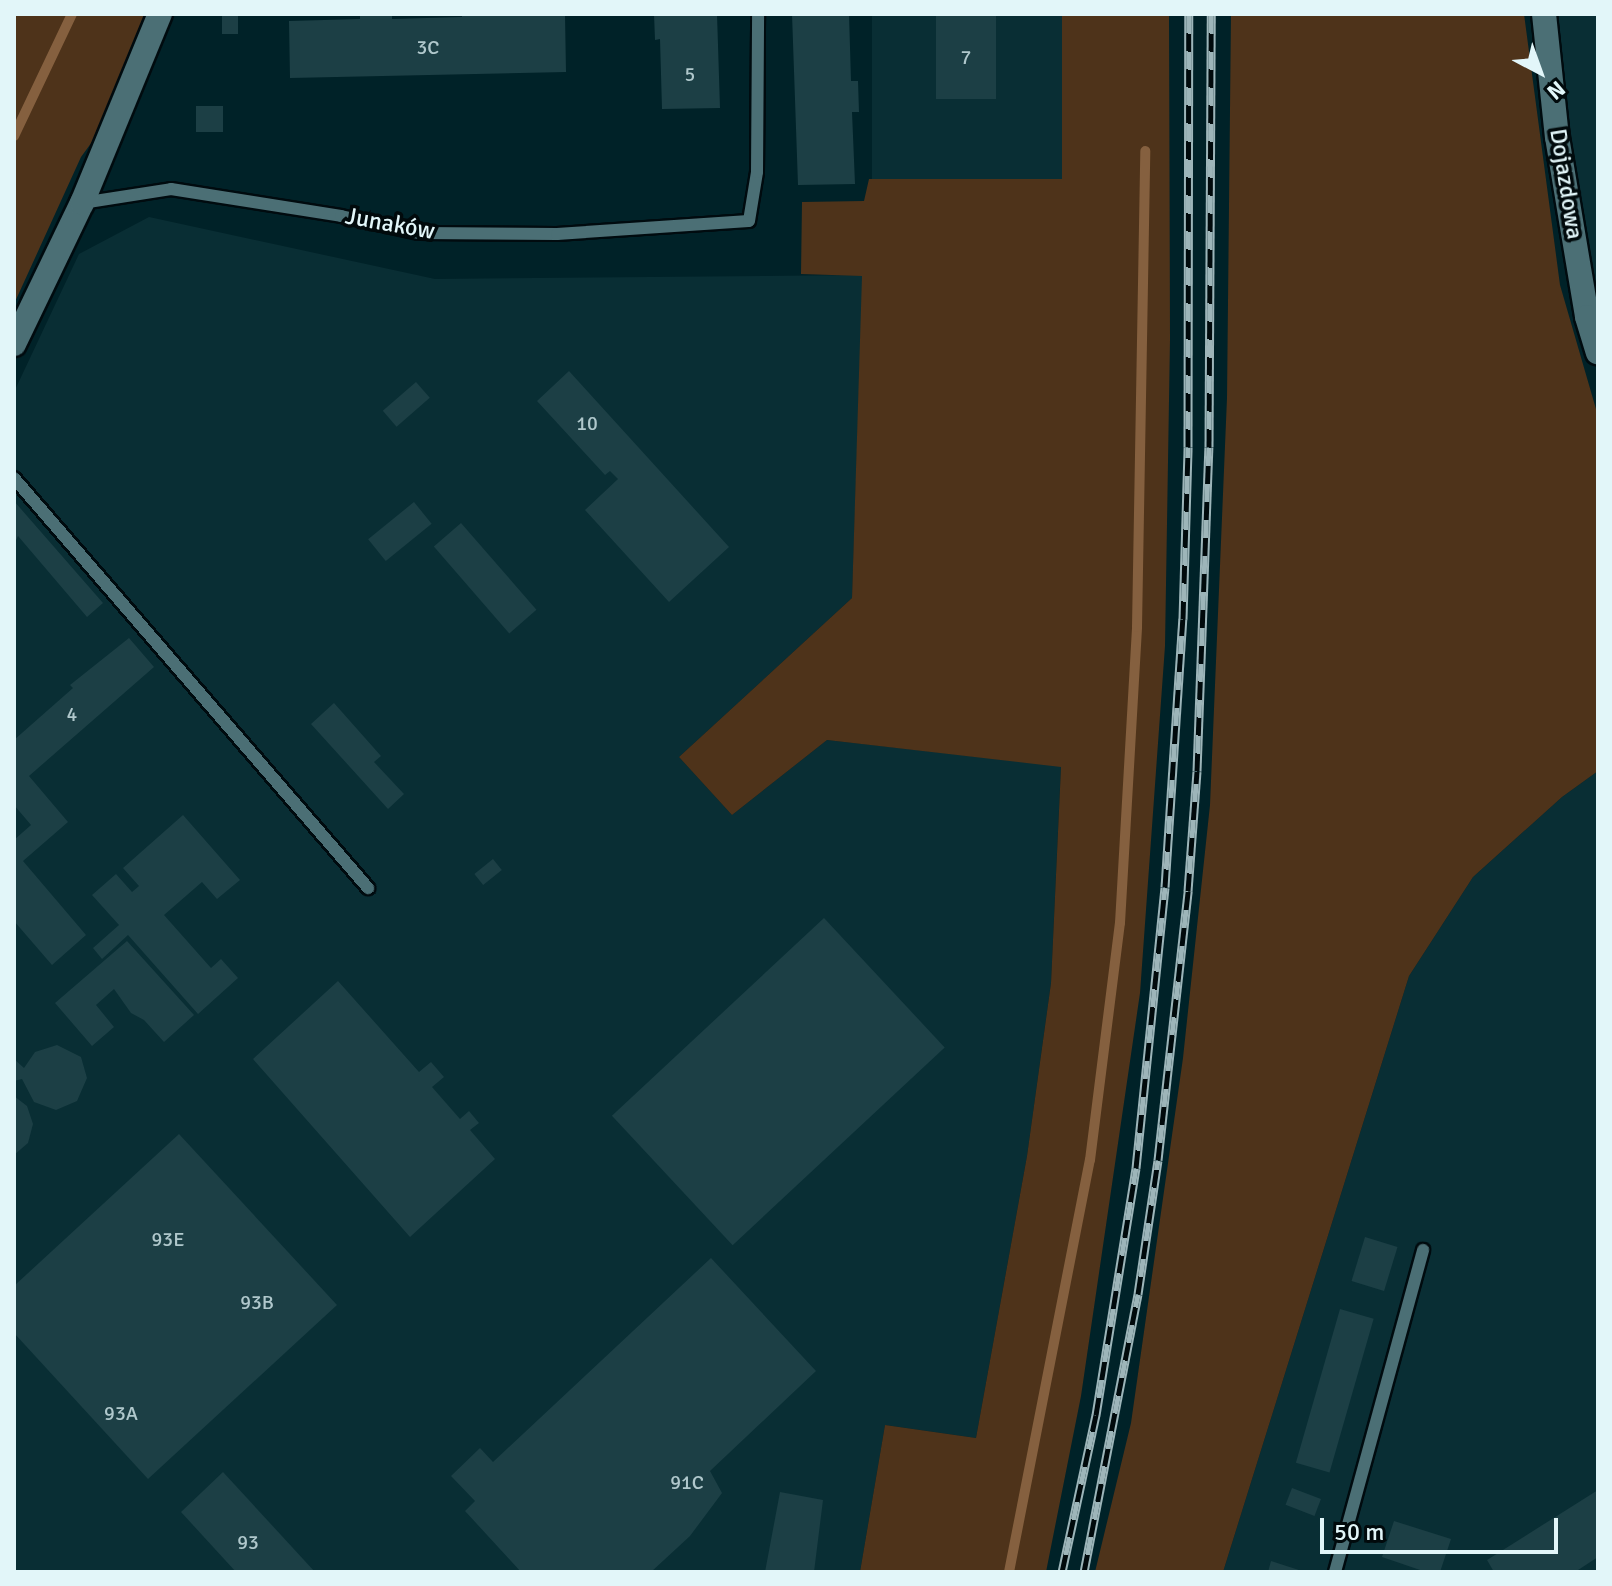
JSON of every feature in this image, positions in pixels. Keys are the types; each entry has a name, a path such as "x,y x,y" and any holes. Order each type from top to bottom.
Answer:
{"street":[{"path":"14,344 82,203 160,14"},
{"name":"Dojazdowa","path":"1544,14 1557,137 1587,317 1598,352"}],"lane":[{"name":"Junaków","path":"82,203 171,189 341,216 419,233 557,234 749,221 757,172 758,14"},
{"path":"14,478 368,888"},
{"path":"1335,1572 1423,1250"}],"shaded area":[{"path":"14,14 146,14 100,131 81,157 14,304"},
{"path":"872,14 1062,14 1062,179 872,179"},
{"path":"1062,14 1169,14 1170,339 1165,646 1140,993 1081,1396 1046,1572 860,1572 885,1425 976,1438 1027,1156 1051,983 1061,767 827,740 732,815 679,757 852,598 862,276 801,274 802,202 864,201 869,179 1062,179"},
{"path":"1231,14 1524,14 1560,285 1598,416 1598,771 1562,797 1473,877 1409,976 1223,1572 1095,1572 1131,1423 1183,1058 1210,805 1227,398"},
{"path":"1554,14 1598,14 1598,319 1592,299"},
{"path":"149,217 435,279 863,275 852,598 679,757 732,815 827,740 1061,766 1051,983 1027,1156 976,1438 885,1425 860,1572 14,1572 14,392 79,254"},
{"path":"1598,771 1598,1572 1223,1572 1409,976 1473,877 1562,797"}],"building":[{"path":"222,14 238,14 238,34 222,34"},
{"path":"360,14 392,14 392,19 462,17 462,14 565,15 566,72 290,78 289,21 360,19"},
{"path":"654,14 717,14 720,108 662,109 660,39 655,40"},
{"path":"792,14 849,14 851,81 858,81 859,112 852,112 855,184 798,185"},
{"path":"936,14 996,14 996,99 936,99"},
{"path":"196,106 223,106 223,132 196,132"},
{"path":"569,371 729,547 669,602 585,510 618,479 610,471 605,475 537,401"},
{"path":"416,382 430,398 397,427 383,411"},
{"path":"14,501 103,603 87,617 18,536 14,545"},
{"path":"414,502 432,524 386,561 368,539"},
{"path":"461,523 536,610 509,633 434,547"},
{"path":"129,638 154,667 29,776 68,822 23,861 86,935 52,965 14,921 14,840 31,825 14,805 14,740 73,688 70,685"},
{"path":"334,703 381,756 374,762 404,794 388,809 311,724"},
{"path":"183,815 240,880 217,899 202,882 164,915 211,968 221,959 238,978 198,1014 128,935 102,959 93,948 119,925 92,895 116,874 132,892 139,886 123,868"},
{"path":"493,859 502,870 483,885 474,874"},
{"path":"824,918 945,1047 733,1245 612,1116"},
{"path":"127,941 194,1015 164,1042 144,1020 131,1013 114,989 96,1005 114,1027 92,1046 55,1003"},
{"path":"338,981 419,1072 431,1062 444,1077 432,1087 460,1119 469,1111 479,1123 470,1130 495,1159 410,1237 253,1059"},
{"path":"57,1045 81,1057 87,1078 77,1101 56,1110 34,1102 22,1079 14,1081 14,1059 24,1068 35,1052"},
{"path":"14,1096 27,1106 33,1124 28,1143 14,1155"},
{"path":"179,1134 337,1305 148,1479 14,1333 14,1286"},
{"path":"1365,1237 1398,1247 1384,1291 1352,1281"},
{"path":"711,1258 816,1371 710,1471 722,1493 690,1536 651,1572 521,1572 465,1511 475,1501 451,1476 480,1448 493,1462"},
{"path":"1340,1309 1374,1319 1330,1472 1296,1463"},
{"path":"223,1472 315,1572 236,1572 181,1512"},
{"path":"1292,1488 1321,1499 1314,1516 1286,1505"},
{"path":"1598,1490 1598,1557 1575,1572 1494,1572 1487,1560"},
{"path":"780,1492 823,1500 814,1572 765,1572"},
{"path":"1394,1521 1451,1539 1440,1572 1426,1572 1382,1557"},
{"path":"1271,1561 1302,1571 1302,1572 1268,1572"}],"waterway":[{"path":"14,136 72,14"},
{"path":"1009,1572 1090,1160 1120,923 1137,627 1145,151"}],"railway":[{"path":"1062,1572 1096,1415 1136,1168 1165,887 1183,619 1188,447 1189,14"},
{"path":"1084,1572 1138,1294 1158,1160 1188,891 1197,771 1209,447 1211,14"}]}
